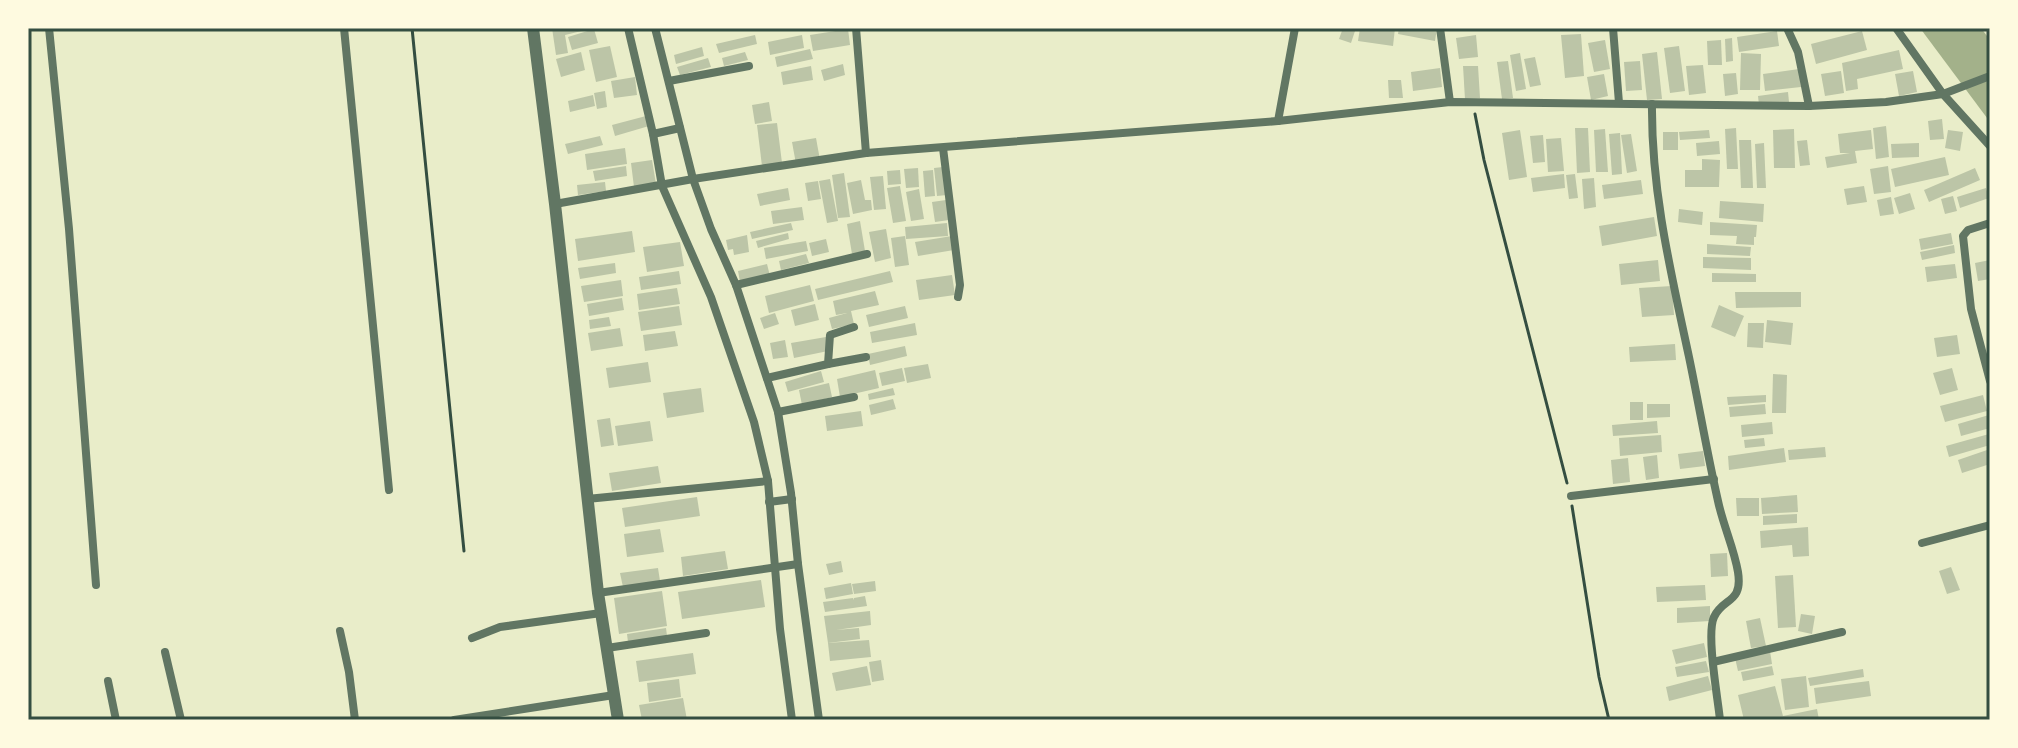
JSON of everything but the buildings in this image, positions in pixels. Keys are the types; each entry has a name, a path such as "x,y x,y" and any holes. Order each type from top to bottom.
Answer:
{"street":[{"path":"49,28 69,229 96,585"},
{"path":"344,28 389,490"},
{"path":"533,28 598,593 618,720"},
{"path":"628,28 665,185 711,297 754,422 768,481 780,629 792,720"},
{"path":"655,28 677,128 693,179 736,285 778,412 795,564 819,720"},
{"path":"856,28 866,153"},
{"path":"1278,121 1295,28"},
{"path":"1440,28 1450,102"},
{"path":"1613,28 1619,103"},
{"path":"1787,28 1798,52 1809,106"},
{"path":"1896,28 1990,146"},
{"path":"669,81 749,66"},
{"path":"555,204 866,153 1278,121 1450,102 1809,106 1886,102 1948,92 1990,76"},
{"path":"1652,104 1652,139 1664,242 1718,504 1738,572 1734,598 1714,616 1713,662 1720,720"},
{"path":"655,133 677,128"},
{"path":"943,148 960,285 958,297"},
{"path":"1990,223 1968,230 1963,236 1971,309 1990,381"},
{"path":"736,285 867,254"},
{"path":"828,364 830,335 854,327"},
{"path":"767,378 866,357"},
{"path":"778,412 854,397"},
{"path":"1571,496 1714,479"},
{"path":"587,499 768,481"},
{"path":"772,501 789,500"},
{"path":"1922,543 1990,525"},
{"path":"598,593 795,564"},
{"path":"472,638 500,627 601,613"},
{"path":"340,631 355,720"},
{"path":"1713,662 1842,632"},
{"path":"607,648 706,633"},
{"path":"165,652 181,720"},
{"path":"108,681 116,720"},
{"path":"454,720 614,695"}],"path":[{"path":"412,28 464,551"},
{"path":"1473,102 1484,160 1571,496 1599,677 1609,720"}],"shaded area":[{"path":"1920,28 1981,28 1990,40 1990,122"}]}
